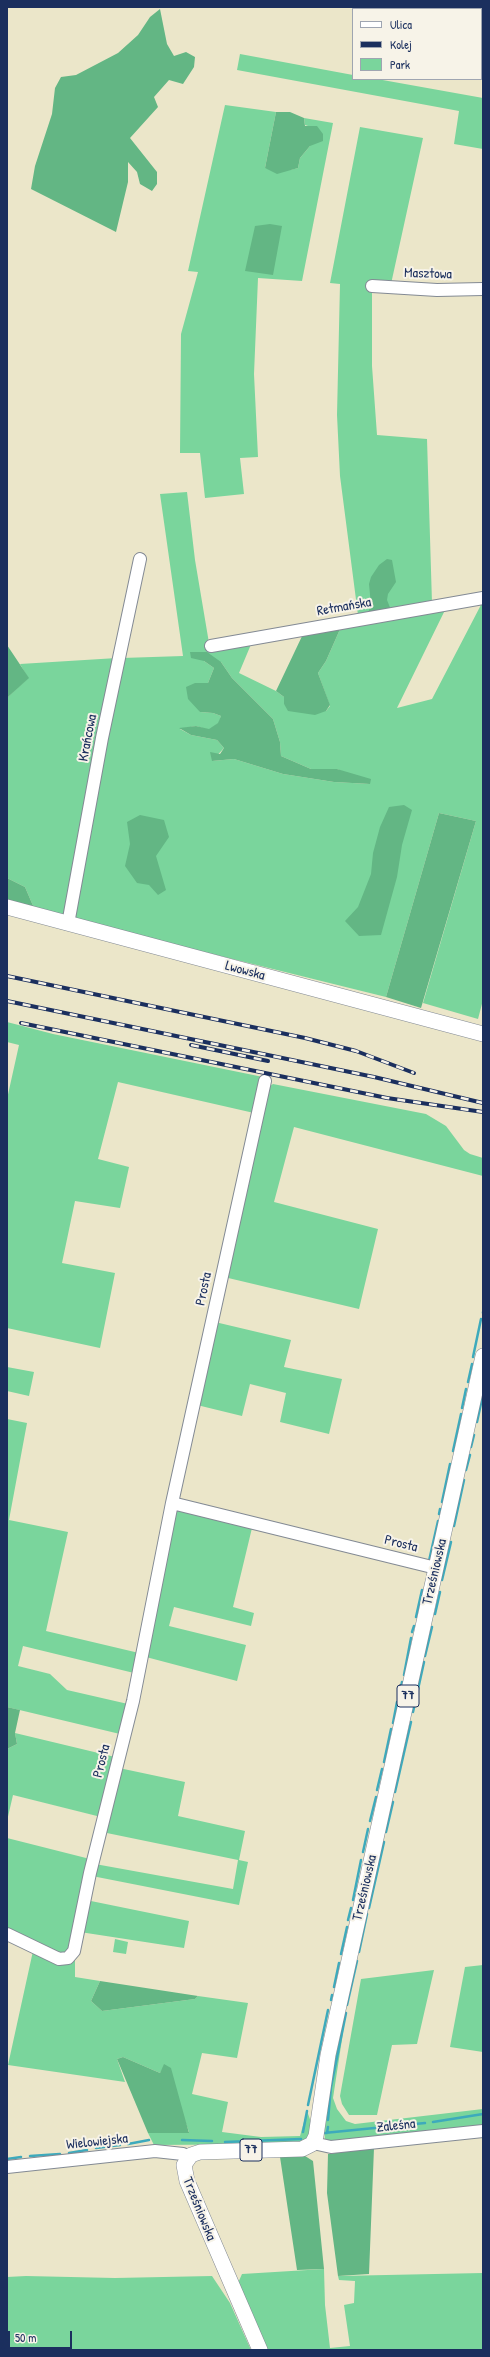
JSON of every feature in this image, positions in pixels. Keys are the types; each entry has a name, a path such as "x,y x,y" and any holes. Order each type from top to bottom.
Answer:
{"main road":[{"name":"Lwowska","path":"7,907 483,1034"},
{"name":"Trześniowska","path":"260,2350 185,2177 184,2165 189,2157 203,2152 302,2149 313,2143 317,2132 328,2055 483,1356"}],"street":[{"name":"Masztowa","path":"372,286 437,290 483,289"},
{"name":"Krańcowa","path":"68,924 102,738 140,559"},
{"name":"Retmańska","path":"211,646 483,598"},
{"name":"Prosta","path":"7,1934 59,1959 68,1958 74,1951 90,1873 134,1694 172,1503 265,1080"},
{"name":"Prosta","path":"172,1503 436,1568"},
{"name":"Zaleśna","path":"313,2143 331,2148 483,2131"},
{"name":"Wielowiejska","path":"7,2167 155,2151 182,2154 189,2157"}],"green space":[{"path":"160,9 167,44 174,56 186,52 195,57 194,67 183,84 169,80 154,97 158,107 130,138 157,172 157,184 152,191 140,184 137,172 128,162 128,182 116,232 31,189 35,166 52,114 55,88 61,77 76,75 118,53 138,35 150,17"},
{"path":"240,54 352,75 352,80 383,80 483,98 483,149 454,144 459,111 237,70"},
{"path":"225,105 276,112 265,168 290,170 298,168 300,158 310,146 311,127 305,125 304,118 333,123 302,281 258,278 254,374 258,457 240,458 244,494 205,498 200,453 180,453 181,334 198,272 188,271"},
{"path":"276,112 290,112 304,118 305,126 317,126 323,134 323,141 310,146 300,158 298,168 277,174 265,168"},
{"path":"360,127 423,138 391,284 372,291 372,366 377,435 427,439 432,603 358,615 340,476 337,415 340,284 330,283"},
{"path":"270,224 282,226 273,275 245,271 255,226"},
{"path":"187,492 195,560 209,643 252,642 239,673 276,691 284,697 284,704 326,711 330,706 318,673 326,661 341,627 446,608 397,708 432,699 483,601 483,1000 478,1019 423,1003 476,821 439,813 386,997 71,919 122,658 183,656 160,494","holes":["204,661 221,662 232,678 273,719 280,742 281,756 311,769 337,769 370,784 334,782 283,774 234,759 212,761 224,748 217,740 191,735 180,729 196,726 209,730 219,723 221,716 213,713 200,712 195,683 208,683 214,668"]},
{"path":"387,559 392,560 396,582 388,594 387,600 391,610 368,613 371,605 369,584 371,577 379,565"},
{"path":"341,627 326,661 318,673 330,705 326,711 315,715 288,711 284,704 284,697 276,691 304,632"},
{"path":"7,645 29,678 7,698"},
{"path":"190,652 207,652 221,662 232,678 273,719 280,742 281,756 311,769 337,769 371,779 370,784 334,782 283,774 234,759 212,761 210,752 220,754 224,748 217,740 191,735 179,728 196,726 209,729 218,723 221,716 213,713 200,712 188,699 186,687 195,683 208,683 214,668 204,661 191,658"},
{"path":"117,658 67,918 34,908 25,887 7,878 7,698 28,678 20,664"},
{"path":"404,805 412,810 402,845 397,877 381,935 359,936 345,921 358,907 371,874 373,853 380,827 389,807"},
{"path":"439,813 476,821 421,1008 386,997"},
{"path":"140,815 164,820 169,837 156,856 166,890 158,895 149,885 137,883 125,866 130,844 127,822"},
{"path":"7,878 25,887 34,908 7,900"},
{"path":"7,1022 53,1034 263,1077 254,1113 118,1082 98,1159 129,1167 120,1208 75,1201 62,1263 115,1273 100,1348 7,1328 7,1099 19,1045 7,1042"},
{"path":"273,1084 426,1114 446,1126 464,1150 470,1154 483,1158 483,1176 294,1127 274,1202 378,1229 359,1309 224,1277 267,1088"},
{"path":"215,1322 291,1340 284,1367 342,1379 329,1434 280,1422 286,1393 250,1384 242,1416 197,1405"},
{"path":"7,1367 34,1372 29,1396 7,1391"},
{"path":"7,1419 27,1423 9,1520 68,1532 46,1631 139,1653 134,1673 23,1646 18,1666 50,1674 67,1690 128,1704 120,1734 7,1707"},
{"path":"182,1510 252,1528 233,1607 254,1613 251,1626 174,1607 169,1626 246,1645 237,1681 146,1657 175,1512"},
{"path":"7,1707 20,1710 15,1733 17,1744 7,1749"},
{"path":"15,1733 115,1757 101,1817 13,1795 7,1821 7,1749 17,1744"},
{"path":"119,1768 185,1782 178,1816 245,1831 239,1860 248,1862 239,1905 92,1876 95,1864 233,1889 238,1860 102,1832"},
{"path":"7,1838 90,1859 71,1953 64,1956 7,1930"},
{"path":"86,1900 189,1921 184,1948 80,1932"},
{"path":"115,1939 128,1942 126,1954 113,1952"},
{"path":"33,1951 44,1958 75,1953 75,1977 100,1981 91,2001 102,2011 195,1999 198,1996 248,2003 237,2058 202,2053 192,2094 228,2102 222,2132 261,2137 300,2136 307,2111 312,2125 308,2138 295,2144 154,2145 148,2133 189,2132 165,2065 160,2073 123,2057 117,2059 125,2082 8,2065"},
{"path":"483,1965 483,2052 450,2047 465,1967"},
{"path":"434,1970 417,2044 392,2045 377,2115 349,2115 342,2104 340,2096 361,1979"},
{"path":"100,1981 198,1996 195,1999 102,2011 91,2001"},
{"path":"346,2013 333,2098 337,2109 346,2121 355,2124 483,2109 483,2127 336,2143 325,2141 324,2127 329,2087 343,2014"},
{"path":"123,2057 160,2073 164,2064 171,2068 189,2133 148,2133 117,2059"},
{"path":"374,2148 369,2274 338,2276 327,2193 328,2154"},
{"path":"305,2156 313,2161 324,2269 297,2270 280,2157"},
{"path":"324,2269 325,2305 330,2348 350,2346 344,2305 354,2303 355,2281 339,2280 338,2276 483,2273 483,2350 268,2350 238,2283 242,2274"},
{"path":"212,2276 230,2303 251,2350 7,2350 7,2277 115,2278"}],"waterway":[{"path":"473,1357 481,1319"},
{"path":"468,1382 472,1364"},
{"path":"462,1408 466,1389"},
{"path":"477,1422 483,1394"},
{"path":"453,1451 461,1414"},
{"path":"471,1447 474,1435"},
{"path":"466,1470 470,1455"},
{"path":"442,1502 450,1464"},
{"path":"454,1526 464,1480"},
{"path":"439,1514 440,1509"},
{"path":"429,1561 438,1521"},
{"path":"442,1580 451,1542"},
{"path":"416,1617 422,1590"},
{"path":"435,1614 440,1592"},
{"path":"412,1632 414,1626"},
{"path":"425,1656 432,1627"},
{"path":"404,1675 411,1638"},
{"path":"413,1712 424,1662"},
{"path":"400,1692 402,1682"},
{"path":"393,1723 397,1702"},
{"path":"395,1792 411,1722"},
{"path":"384,1762 391,1729"},
{"path":"377,1790 382,1769"},
{"path":"370,1821 376,1797"},
{"path":"386,1832 393,1802"},
{"path":"363,1852 368,1829"},
{"path":"369,1908 384,1842"},
{"path":"353,1900 361,1860"},
{"path":"348,1920 351,1908"},
{"path":"359,1952 367,1914"},
{"path":"341,1954 347,1927"},
{"path":"347,2005 357,1961"},
{"path":"334,1987 339,1963"},
{"path":"331,2000 332,1995"},
{"path":"308,2105 328,2010"},
{"path":"328,2120 331,2087 346,2013"},
{"path":"303,2132 307,2111"},
{"path":"433,2122 483,2114"},
{"path":"324,2133 425,2123"},
{"path":"327,2133 328,2127"},
{"path":"225,2142 301,2139"},
{"path":"128,2144 149,2140"},
{"path":"182,2140 212,2141"},
{"path":"96,2148 120,2145"},
{"path":"69,2153 87,2150"},
{"path":"30,2156 60,2154"},
{"path":"7,2159 21,2157"}],"railway":[{"path":"7,976 305,1038 356,1051 414,1073"},
{"path":"7,1001 374,1077 483,1103"},
{"path":"21,1023 387,1098 483,1112"},
{"path":"191,1045 268,1061"}]}
